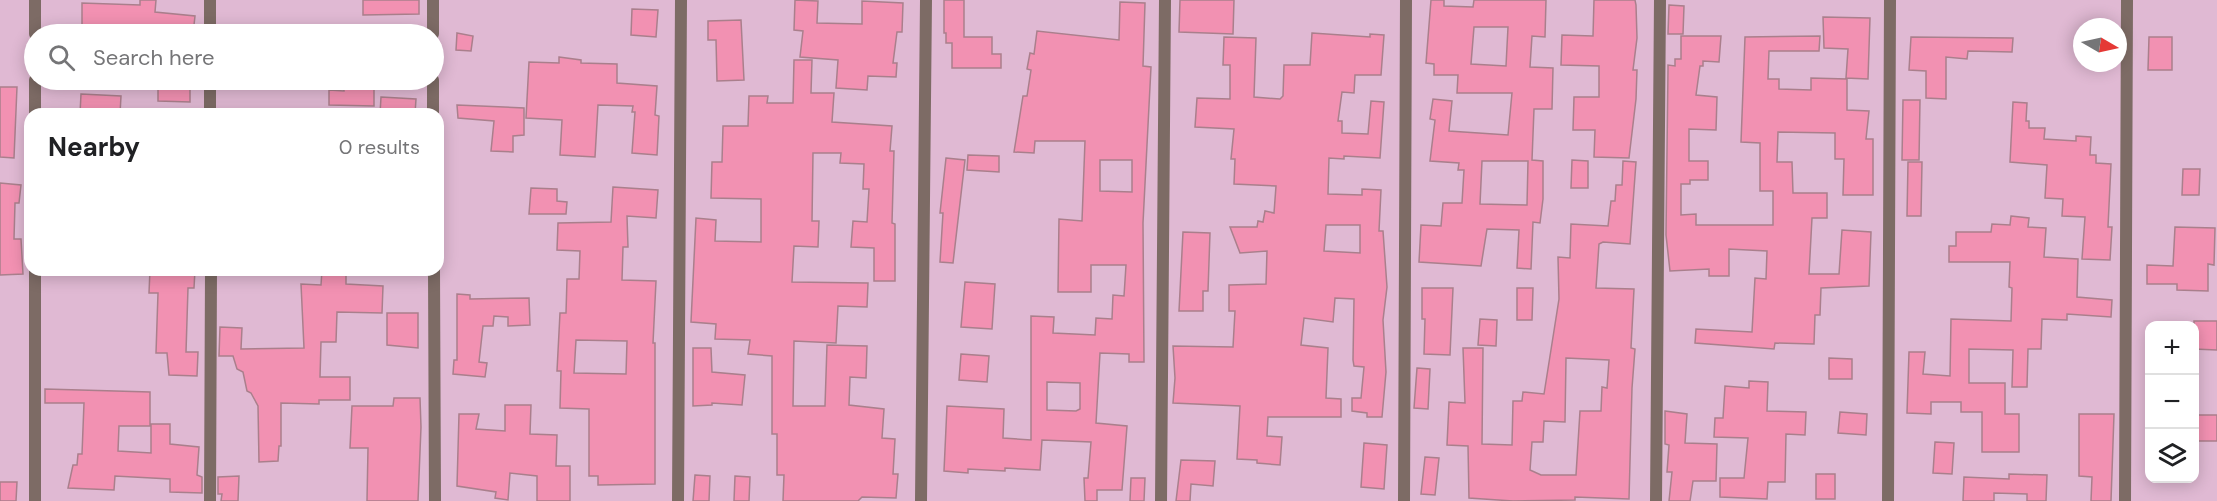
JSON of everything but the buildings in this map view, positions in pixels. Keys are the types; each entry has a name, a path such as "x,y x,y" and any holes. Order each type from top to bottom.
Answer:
{"street":[{"path":"34,0 35,24"},
{"path":"210,0 210,24"},
{"path":"433,0 433,24"},
{"path":"678,501 681,0"},
{"path":"921,501 926,0"},
{"path":"1161,501 1165,0"},
{"path":"1404,501 1406,0"},
{"path":"1656,501 1660,0"},
{"path":"1888,501 1890,0"},
{"path":"2125,501 2127,0"},
{"path":"35,90 35,108"},
{"path":"210,90 210,108"},
{"path":"433,90 433,108"},
{"path":"35,276 35,501"},
{"path":"210,501 211,276"},
{"path":"434,276 435,501"}]}
